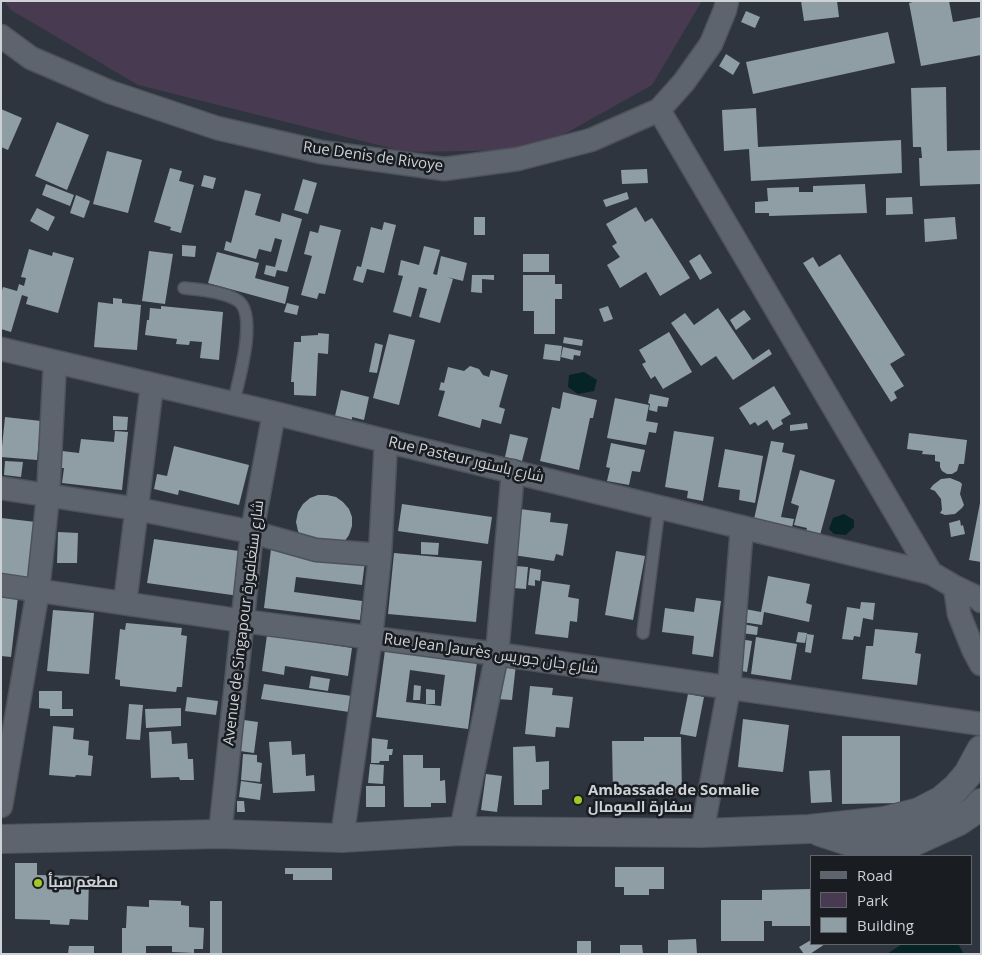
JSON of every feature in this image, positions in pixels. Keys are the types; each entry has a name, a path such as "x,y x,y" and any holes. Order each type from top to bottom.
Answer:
{"street":[{"name":"Rue Denis de Rivoye","path":"1,36 32,58 110,92 217,128 321,152 444,169 518,159 591,140 659,110 684,82 711,44 727,1"},
{"path":"659,110 931,573 981,601"},
{"name":"Rue Pasteur شارع باستور","path":"1,349 274,413 931,573"},
{"path":"1,806 38,590 48,496 55,362"},
{"path":"125,603 152,385"},
{"name":"Avenue de Singapour شارع سنغافورة","path":"220,834 252,532 274,413"},
{"path":"342,838 372,637 380,555 386,441"},
{"path":"461,831 497,654 513,471"},
{"path":"1,488 137,509 252,532 316,550 380,555"},
{"path":"702,833 729,688 742,527"},
{"name":"Rue Jean Jaurès شارع جان جوريس","path":"1,585 243,621 497,654 981,724"},
{"path":"955,587 959,614 981,664"},
{"path":"1,839 220,834 342,838 461,831 702,833 809,829 884,821 919,812 942,800 956,788 968,774 981,750"},
{"path":"809,829 854,843 878,846 911,843 979,811"}],"lane":[{"path":"184,288 225,294 239,301 244,309 247,332 246,349 233,404"},
{"path":"643,633 659,507"}],"green space":[{"path":"4,1 702,1 652,85 536,150 406,152 138,85 11,10"}],"shaded area":[{"path":"584,372 597,380 594,391 578,394 568,387 569,375"},
{"path":"844,514 854,520 854,527 846,535 834,534 829,529 833,518"},
{"path":"900,945 959,945 964,954 887,954"}],"building":[{"path":"801,1 837,1 839,17 804,21"},
{"path":"916,1 949,1 953,22 981,17 981,55 921,66 909,3"},
{"path":"746,11 760,17 755,28 741,22"},
{"path":"888,32 895,63 753,94 746,62"},
{"path":"726,54 740,63 733,75 719,66"},
{"path":"946,87 947,151 981,150 981,184 920,186 919,158 922,158 921,147 913,147 911,88"},
{"path":"756,108 758,147 901,140 902,173 751,181 749,149 724,151 722,110"},
{"path":"1,109 22,118 8,150 1,147"},
{"path":"57,122 89,135 67,190 35,176"},
{"path":"107,151 142,160 128,213 93,204"},
{"path":"170,168 182,171 179,181 194,185 181,233 170,230 171,227 154,222"},
{"path":"647,169 648,183 622,184 621,170"},
{"path":"204,175 216,178 213,189 201,186"},
{"path":"303,179 317,183 308,214 294,210"},
{"path":"46,184 74,195 70,206 42,195"},
{"path":"865,184 867,213 769,216 769,213 755,213 755,202 768,201 767,188 799,187 799,192 813,192 813,186"},
{"path":"245,190 261,194 255,215 280,222 282,213 302,219 287,272 277,270 275,277 264,274 266,265 275,267 282,240 275,238 271,252 259,249 256,259 224,250 226,241 231,243"},
{"path":"627,192 629,199 606,207 603,200"},
{"path":"76,195 90,201 84,218 70,213"},
{"path":"912,197 913,214 886,215 886,198"},
{"path":"636,207 645,222 652,218 690,278 660,296 646,272 620,288 607,265 620,257 612,246 617,243 606,224"},
{"path":"37,208 55,217 48,231 30,221"},
{"path":"474,217 485,217 485,235 474,235"},
{"path":"955,217 957,239 925,242 924,219"},
{"path":"384,222 396,225 384,273 367,269 363,283 353,280 357,266 361,267 371,227 382,230"},
{"path":"320,225 341,230 325,294 319,293 317,299 301,295 312,256 304,254 310,231 318,233"},
{"path":"182,245 196,246 195,257 182,256"},
{"path":"424,246 440,250 433,274 437,275 441,256 467,263 463,281 447,277 453,279 440,323 419,317 427,289 419,287 411,317 393,312 403,276 398,275 401,260 419,265"},
{"path":"29,249 52,256 53,252 74,258 58,313 26,304 28,297 22,295 11,332 1,329 1,294 3,287 17,291 19,284 24,286 26,278 21,277"},
{"path":"149,251 173,254 165,304 142,301"},
{"path":"217,252 259,263 255,278 289,287 285,304 208,283"},
{"path":"523,254 549,254 549,272 523,272"},
{"path":"700,254 712,273 700,280 689,261"},
{"path":"840,254 905,355 890,364 904,386 894,392 897,398 891,402 803,263 813,257 819,267"},
{"path":"472,275 494,275 494,280 482,279 482,293 471,292"},
{"path":"523,275 555,275 555,284 562,284 562,299 555,299 555,334 534,334 534,311 523,311"},
{"path":"113,298 122,299 122,303 141,305 137,350 94,347 98,302 113,304"},
{"path":"287,303 299,306 297,315 284,312"},
{"path":"161,306 223,312 219,360 200,358 202,342 190,341 189,345 176,344 177,339 145,335 150,308 161,309"},
{"path":"608,306 613,319 604,322 599,309"},
{"path":"718,308 753,360 769,349 772,354 733,380 716,356 701,366 671,323 685,313 694,325"},
{"path":"744,310 751,319 736,330 730,320"},
{"path":"669,332 692,372 663,389 655,376 651,379 642,364 646,362 639,350"},
{"path":"318,333 329,334 328,354 318,353 316,396 294,395 294,382 291,382 294,342 301,342 301,336 318,335"},
{"path":"389,334 415,340 399,405 373,398"},
{"path":"564,337 583,340 582,346 563,343"},
{"path":"375,343 383,345 377,373 369,372"},
{"path":"545,344 562,346 560,361 543,359"},
{"path":"563,347 581,351 580,356 574,355 573,360 561,357"},
{"path":"470,366 479,369 483,375 489,377 491,370 508,375 499,407 505,409 501,424 482,419 480,428 438,416 445,391 439,390 441,382 444,383 448,367 464,371"},
{"path":"774,386 791,414 781,420 783,424 773,430 767,420 758,426 755,422 750,425 739,408"},
{"path":"341,390 369,397 364,420 352,417 352,420 335,416"},
{"path":"563,392 597,400 593,418 590,418 579,470 540,461 552,407 560,409"},
{"path":"650,394 669,398 667,407 658,406 657,412 649,410"},
{"path":"615,398 649,405 646,421 658,423 656,433 649,432 646,445 607,438"},
{"path":"113,416 128,417 127,430 113,430"},
{"path":"5,417 41,421 37,460 1,457"},
{"path":"807,423 808,429 790,431 790,425"},
{"path":"115,431 128,432 122,490 62,483 64,468 60,468 62,451 79,453 81,439 114,442"},
{"path":"674,431 714,437 703,501 687,498 688,491 665,487"},
{"path":"909,433 967,440 964,464 959,464 957,471 952,474 947,474 942,471 940,462 935,461 935,455 922,454 923,451 907,449"},
{"path":"510,434 528,438 522,461 505,457"},
{"path":"771,441 784,443 782,452 795,455 781,517 794,519 791,532 753,524"},
{"path":"611,443 645,450 640,472 632,471 629,485 607,481 610,468 606,467"},
{"path":"174,446 249,465 239,505 179,490 178,495 154,489 157,474 167,476"},
{"path":"725,449 763,456 755,503 739,500 740,490 718,487"},
{"path":"5,461 23,462 21,477 4,475"},
{"path":"800,470 835,480 820,535 806,531 807,528 794,525 799,506 791,503"},
{"path":"950,478 962,484 960,494 964,505 955,514 945,515 940,513 942,510 941,499 935,491 930,489 941,479"},
{"path":"318,495 336,497 349,509 352,517 352,526 344,542 303,539 298,531 296,522 298,512 310,498"},
{"path":"981,503 981,562 969,560"},
{"path":"402,504 492,517 488,544 398,531"},
{"path":"520,509 551,513 550,522 568,524 563,556 556,554 554,561 513,555"},
{"path":"1,518 36,522 34,578 1,579"},
{"path":"960,520 965,534 951,537 949,523"},
{"path":"58,532 78,533 77,563 57,563"},
{"path":"154,539 246,552 239,596 147,583"},
{"path":"421,542 439,543 438,555 421,554"},
{"path":"271,549 365,561 362,585 296,577 294,592 362,601 360,620 264,608"},
{"path":"616,551 645,556 633,620 605,615"},
{"path":"394,553 482,561 476,622 388,614"},
{"path":"515,566 528,567 526,589 513,588"},
{"path":"530,568 541,570 540,581 535,580 535,586 528,585"},
{"path":"768,576 810,584 806,603 812,605 809,622 764,612 762,625 742,622 745,609 761,612"},
{"path":"542,581 570,585 568,597 579,599 577,622 570,621 568,638 535,634"},
{"path":"1,595 18,597 11,657 1,656"},
{"path":"696,598 721,601 713,657 692,654 694,636 662,632 665,608 694,612"},
{"path":"861,602 875,603 873,620 863,618 860,637 854,636 853,640 842,639 847,607 860,609"},
{"path":"53,610 94,613 89,674 47,671"},
{"path":"126,623 182,628 181,635 187,636 182,687 177,687 176,692 120,686 120,680 115,679 120,629 125,630"},
{"path":"743,624 758,627 757,635 741,633"},
{"path":"875,629 918,633 915,653 921,654 917,685 862,679 866,646 873,646"},
{"path":"798,632 807,633 805,643 796,642"},
{"path":"807,634 814,635 811,653 805,652"},
{"path":"267,635 352,648 348,676 285,666 284,675 262,671"},
{"path":"756,637 797,644 791,680 751,674"},
{"path":"740,639 752,641 747,672 736,670"},
{"path":"385,650 477,662 468,729 376,717","holes":["410,670 445,675 441,706 406,702"]},
{"path":"500,663 516,664 512,700 497,699"},
{"path":"311,676 330,679 328,691 309,688"},
{"path":"264,684 352,696 349,712 261,699"},
{"path":"414,685 421,686 420,700 413,700"},
{"path":"530,686 553,688 552,695 573,697 569,728 556,727 555,737 525,734"},
{"path":"426,689 435,690 435,704 426,704"},
{"path":"39,691 62,691 62,709 73,709 73,716 50,716 50,709 39,708"},
{"path":"688,694 704,697 696,737 680,734"},
{"path":"187,697 218,701 216,715 185,711"},
{"path":"129,704 143,705 140,740 126,739"},
{"path":"181,708 181,726 146,728 145,709"},
{"path":"743,719 789,725 783,772 738,767"},
{"path":"244,720 258,722 254,753 240,751"},
{"path":"53,726 74,728 73,739 89,741 88,755 93,756 91,776 49,775"},
{"path":"171,731 172,744 187,743 188,759 193,759 194,780 180,780 179,777 151,778 149,732"},
{"path":"842,736 900,736 900,803 842,804"},
{"path":"644,737 681,737 682,793 613,794 612,741 644,741"},
{"path":"372,738 388,740 387,749 393,749 392,755 389,755 389,761 371,763"},
{"path":"291,741 292,755 305,754 306,776 314,775 315,791 273,793 269,742"},
{"path":"535,746 536,762 549,761 549,789 542,790 542,805 514,805 513,747"},
{"path":"243,754 257,755 257,762 262,763 260,782 241,780"},
{"path":"403,755 423,755 423,768 440,768 440,781 445,780 446,803 431,803 431,807 404,807"},
{"path":"370,764 384,765 383,784 368,783"},
{"path":"830,770 832,802 811,803 809,771"},
{"path":"486,774 502,776 497,812 481,810"},
{"path":"241,781 262,784 260,800 239,797"},
{"path":"366,786 385,786 385,807 366,807"},
{"path":"237,801 244,801 245,812 237,812"},
{"path":"15,863 37,863 37,875 89,876 88,920 70,919 69,925 50,924 50,920 15,919"},
{"path":"615,867 664,867 664,889 649,889 649,895 624,895 624,887 615,887"},
{"path":"285,868 332,868 332,880 293,880 293,874 285,874"},
{"path":"810,889 810,926 772,926 772,921 764,921 764,941 721,941 721,900 762,900 762,890"},
{"path":"149,900 181,901 181,905 189,906 189,927 204,928 203,949 194,949 194,953 172,952 172,946 146,946 146,954 122,954 122,928 126,928 127,906 149,907"},
{"path":"210,901 222,901 222,954 210,954"},
{"path":"696,939 697,954 668,954 668,940"},
{"path":"577,941 591,941 591,954 577,954"},
{"path":"810,941 810,945 824,945 810,954 804,954 799,947"},
{"path":"620,945 642,945 643,954 620,954"},
{"path":"69,946 94,946 94,954 68,954"}],"place":[{"name":"Ambassade de Somalie سفارة الصومال","path":"578,800"},
{"name":"مطعم سبأ","path":"38,883"}]}
